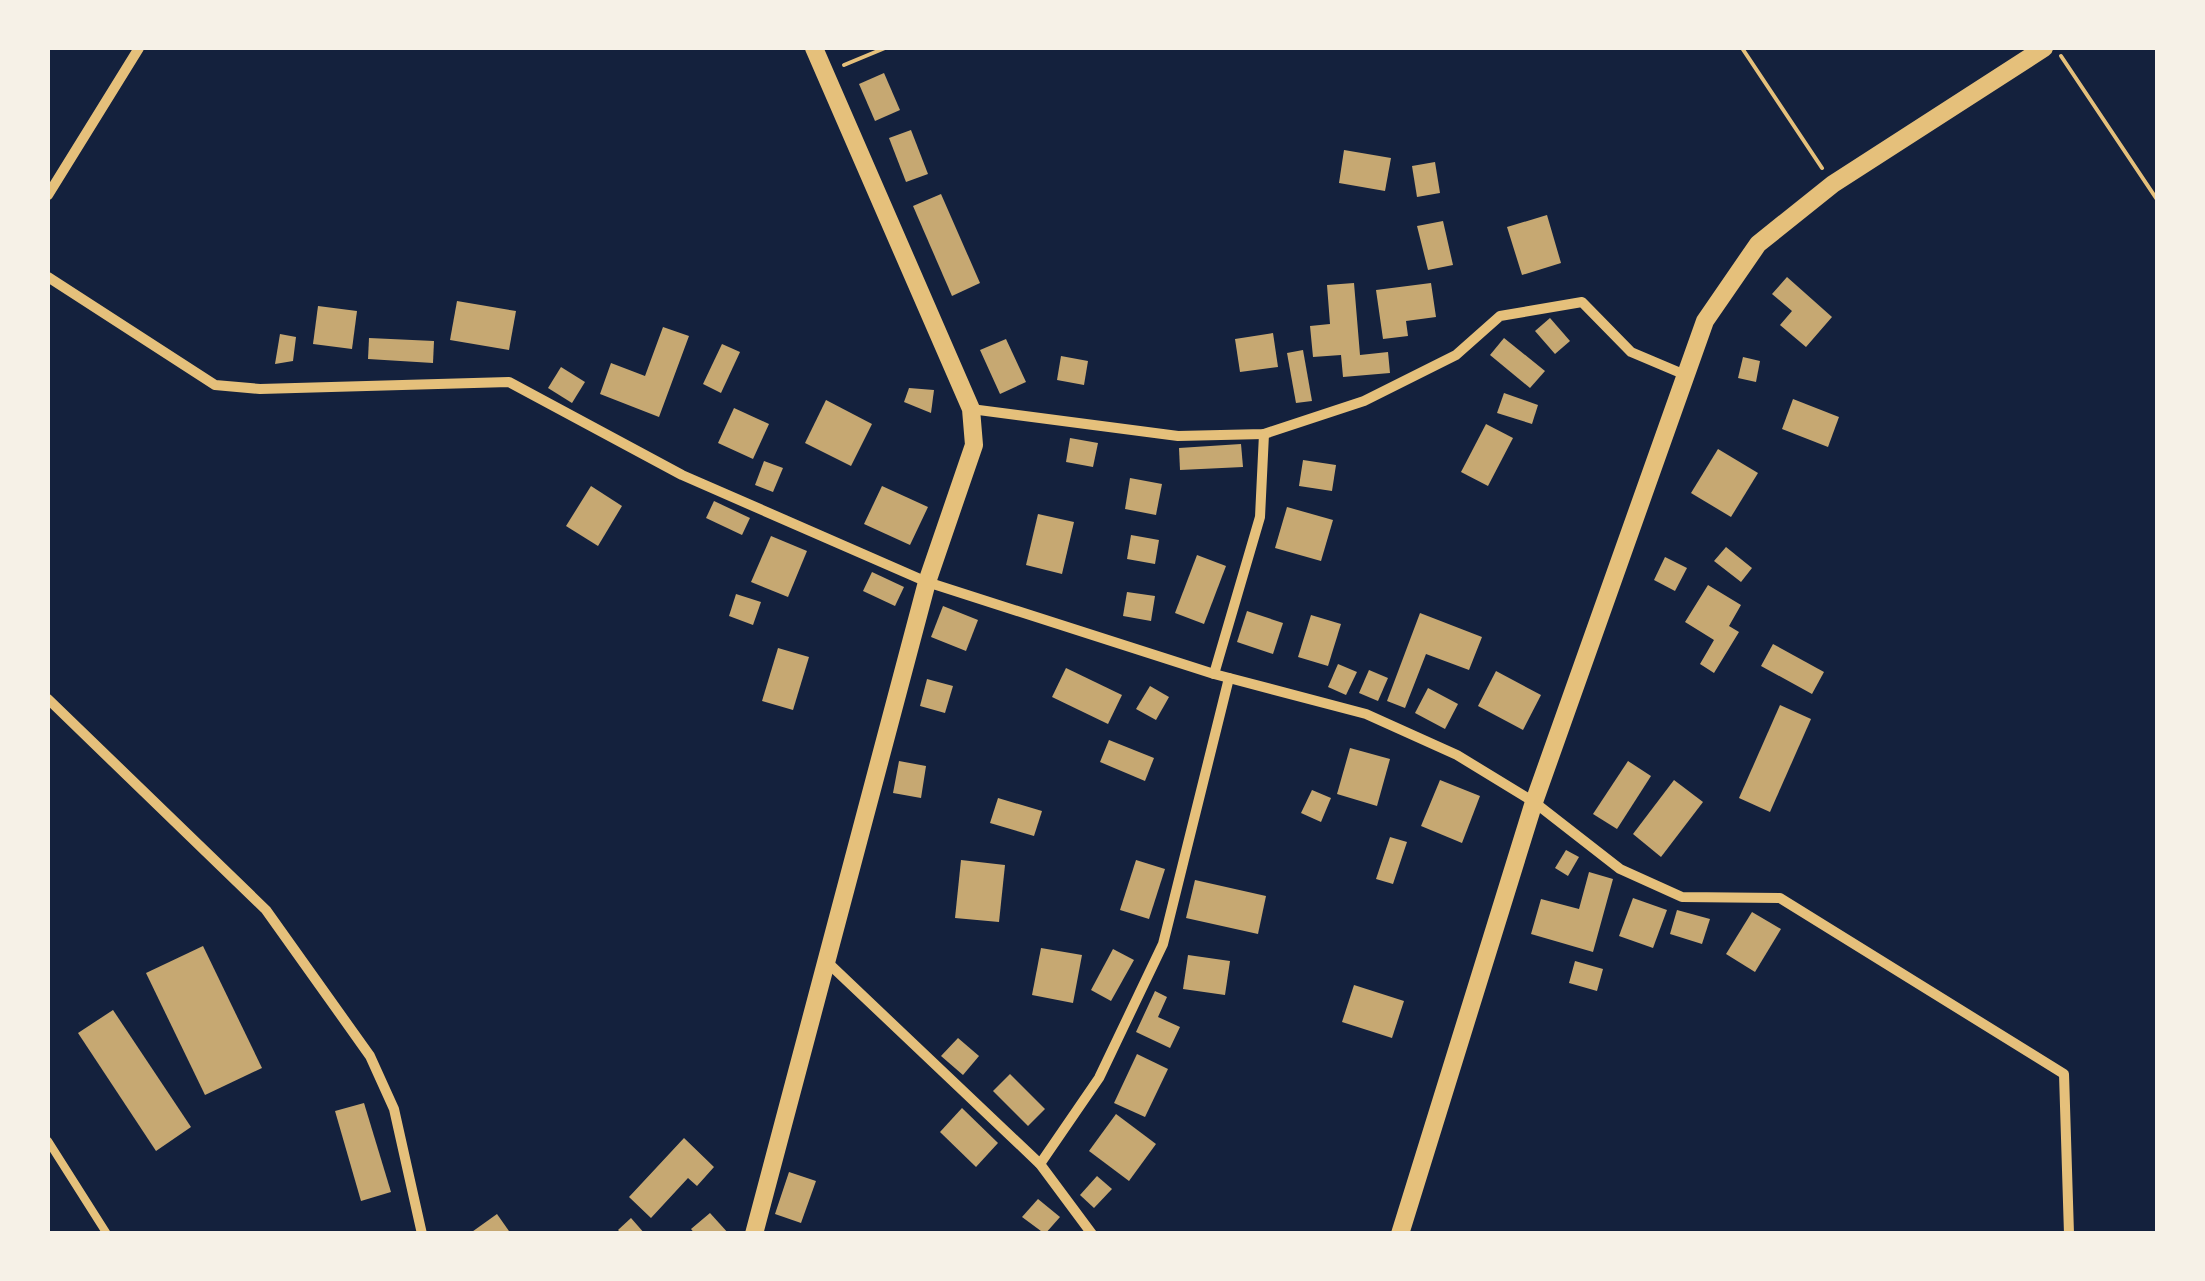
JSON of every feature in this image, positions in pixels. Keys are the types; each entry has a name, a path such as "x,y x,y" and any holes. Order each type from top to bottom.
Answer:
{"street":[{"path":"48,195 138,48"},
{"path":"754,1234 823,959 927,582 974,445 971,409 814,48"},
{"path":"1400,1234 1534,802 1705,321 1758,244 1833,184 2044,48"},
{"path":"48,277 215,385 260,389 509,382 682,475 927,582 1214,674 1366,714 1457,755 1534,802 1620,869 1682,897 1780,898 2064,1074 2070,1234"},
{"path":"971,409 1178,436 1264,434 1364,401 1456,355 1500,316 1582,302 1631,352 1683,374"},
{"path":"1214,674 1260,517 1264,434"},
{"path":"1040,1164 1099,1078 1163,944 1229,678"},
{"path":"48,699 266,910 370,1056 394,1108 422,1234"},
{"path":"823,959 1040,1164 1092,1234"}],"lane":[{"path":"48,1140 107,1234"}],"path":[{"path":"825,73 885,48"},
{"path":"1742,48 1833,184"},
{"path":"2056,48 2158,201"}],"building":[{"path":"884,73 900,110 875,121 859,84"},
{"path":"911,130 928,174 906,182 889,138"},
{"path":"1344,150 1391,158 1385,191 1339,183"},
{"path":"1435,162 1440,193 1417,197 1412,166"},
{"path":"941,194 980,283 952,296 913,206"},
{"path":"1547,215 1561,263 1522,275 1507,227"},
{"path":"1443,221 1453,265 1428,270 1417,226"},
{"path":"1787,277 1832,317 1806,347 1780,325 1792,311 1772,294"},
{"path":"1354,283 1360,355 1388,352 1390,373 1343,377 1341,355 1313,357 1310,326 1330,324 1327,285"},
{"path":"1431,283 1436,317 1406,321 1408,336 1383,339 1376,290"},
{"path":"457,301 516,311 509,350 450,340"},
{"path":"318,306 357,311 352,349 313,344"},
{"path":"1550,318 1570,341 1555,354 1535,331"},
{"path":"663,327 689,336 659,417 600,394 611,363 645,376"},
{"path":"1273,333 1278,367 1240,372 1235,339"},
{"path":"280,334 296,337 293,361 275,364"},
{"path":"369,338 434,341 433,363 368,359"},
{"path":"1504,338 1545,371 1530,388 1490,355"},
{"path":"1006,339 1026,382 1000,394 980,350"},
{"path":"722,344 740,352 721,393 703,384"},
{"path":"1303,350 1312,401 1296,403 1287,353"},
{"path":"1061,356 1088,361 1084,385 1057,380"},
{"path":"1743,357 1760,361 1756,382 1738,378"},
{"path":"561,367 585,382 572,403 548,388"},
{"path":"909,388 934,390 931,413 904,402"},
{"path":"1504,393 1538,405 1532,424 1497,413"},
{"path":"1793,399 1839,417 1828,447 1782,429"},
{"path":"826,400 872,424 851,466 805,443"},
{"path":"734,408 769,424 753,459 718,443"},
{"path":"1486,424 1513,438 1488,486 1461,472"},
{"path":"1070,438 1098,443 1093,467 1066,462"},
{"path":"1241,444 1243,467 1180,470 1179,448"},
{"path":"1718,449 1758,473 1731,517 1691,493"},
{"path":"1303,460 1336,465 1332,491 1299,486"},
{"path":"764,461 783,468 773,492 755,485"},
{"path":"1130,478 1162,484 1156,515 1125,509"},
{"path":"591,486 622,506 598,546 566,526"},
{"path":"882,486 928,507 910,545 864,524"},
{"path":"714,501 750,518 742,535 706,518"},
{"path":"1287,507 1333,520 1321,561 1275,548"},
{"path":"1038,514 1074,522 1062,574 1026,565"},
{"path":"1131,535 1159,540 1155,564 1127,559"},
{"path":"771,536 807,551 788,597 751,582"},
{"path":"1726,547 1752,568 1741,582 1714,561"},
{"path":"1197,555 1226,566 1204,624 1175,613"},
{"path":"1665,557 1687,568 1675,591 1654,580"},
{"path":"872,572 904,587 895,606 863,591"},
{"path":"1708,585 1741,605 1729,626 1739,632 1714,673 1700,664 1714,640 1685,622"},
{"path":"1127,592 1155,596 1151,621 1123,616"},
{"path":"736,594 761,602 753,625 729,616"},
{"path":"943,606 978,620 966,651 931,637"},
{"path":"1247,611 1283,623 1273,654 1237,642"},
{"path":"1420,613 1482,637 1469,670 1426,654 1405,708 1387,701"},
{"path":"1311,615 1341,624 1328,666 1298,657"},
{"path":"1773,644 1824,672 1812,694 1761,666"},
{"path":"778,648 809,657 793,710 762,701"},
{"path":"1338,664 1357,672 1346,695 1328,687"},
{"path":"1066,668 1122,695 1108,724 1052,697"},
{"path":"1369,670 1388,678 1378,701 1359,693"},
{"path":"1496,671 1541,695 1523,730 1478,706"},
{"path":"927,679 953,686 945,713 920,706"},
{"path":"1150,686 1169,697 1156,720 1136,709"},
{"path":"1428,688 1458,704 1445,729 1415,713"},
{"path":"1780,705 1811,719 1770,812 1739,798"},
{"path":"1109,740 1154,758 1145,781 1100,762"},
{"path":"1350,748 1390,759 1377,806 1337,794"},
{"path":"899,761 926,766 921,798 893,793"},
{"path":"1628,761 1651,776 1617,829 1593,814"},
{"path":"1440,780 1480,796 1462,843 1421,826"},
{"path":"1674,780 1703,802 1661,857 1633,834"},
{"path":"1312,790 1331,798 1321,822 1301,813"},
{"path":"998,798 1042,811 1034,836 990,823"},
{"path":"1390,837 1407,842 1393,884 1376,879"},
{"path":"1566,850 1579,857 1568,876 1555,868"},
{"path":"961,860 1005,865 999,922 955,918"},
{"path":"1136,860 1165,869 1149,919 1120,910"},
{"path":"1589,872 1613,879 1593,952 1531,934 1541,899 1579,909"},
{"path":"1195,880 1266,896 1258,934 1186,918"},
{"path":"1633,898 1667,910 1653,948 1619,936"},
{"path":"1677,910 1710,919 1702,944 1670,934"},
{"path":"1752,912 1781,929 1755,972 1726,954"},
{"path":"203,946 262,1068 205,1095 146,973"},
{"path":"1041,948 1082,955 1073,1003 1032,995"},
{"path":"1113,949 1134,960 1111,1001 1091,990"},
{"path":"1188,955 1230,961 1225,995 1183,989"},
{"path":"1575,961 1603,969 1597,991 1569,983"},
{"path":"1354,985 1404,1001 1392,1038 1342,1022"},
{"path":"1155,991 1167,997 1158,1017 1180,1027 1170,1048 1136,1032"},
{"path":"113,1010 191,1127 156,1151 78,1033"},
{"path":"958,1038 979,1056 963,1075 941,1056"},
{"path":"1137,1054 1168,1069 1145,1117 1114,1103"},
{"path":"1010,1074 1045,1109 1028,1126 993,1091"},
{"path":"364,1103 391,1192 361,1201 335,1111"},
{"path":"962,1108 998,1143 976,1167 940,1132"},
{"path":"1116,1114 1156,1144 1129,1181 1089,1151"},
{"path":"684,1138 714,1167 697,1186 688,1178 651,1218 629,1197"},
{"path":"789,1172 816,1181 801,1223 775,1214"},
{"path":"1097,1176 1112,1189 1094,1208 1080,1195"},
{"path":"1038,1199 1060,1217 1045,1234 1022,1217"},
{"path":"710,1213 729,1234 695,1234 691,1229"},
{"path":"497,1214 511,1234 469,1234"},
{"path":"631,1218 645,1234 622,1234 618,1230"}]}
